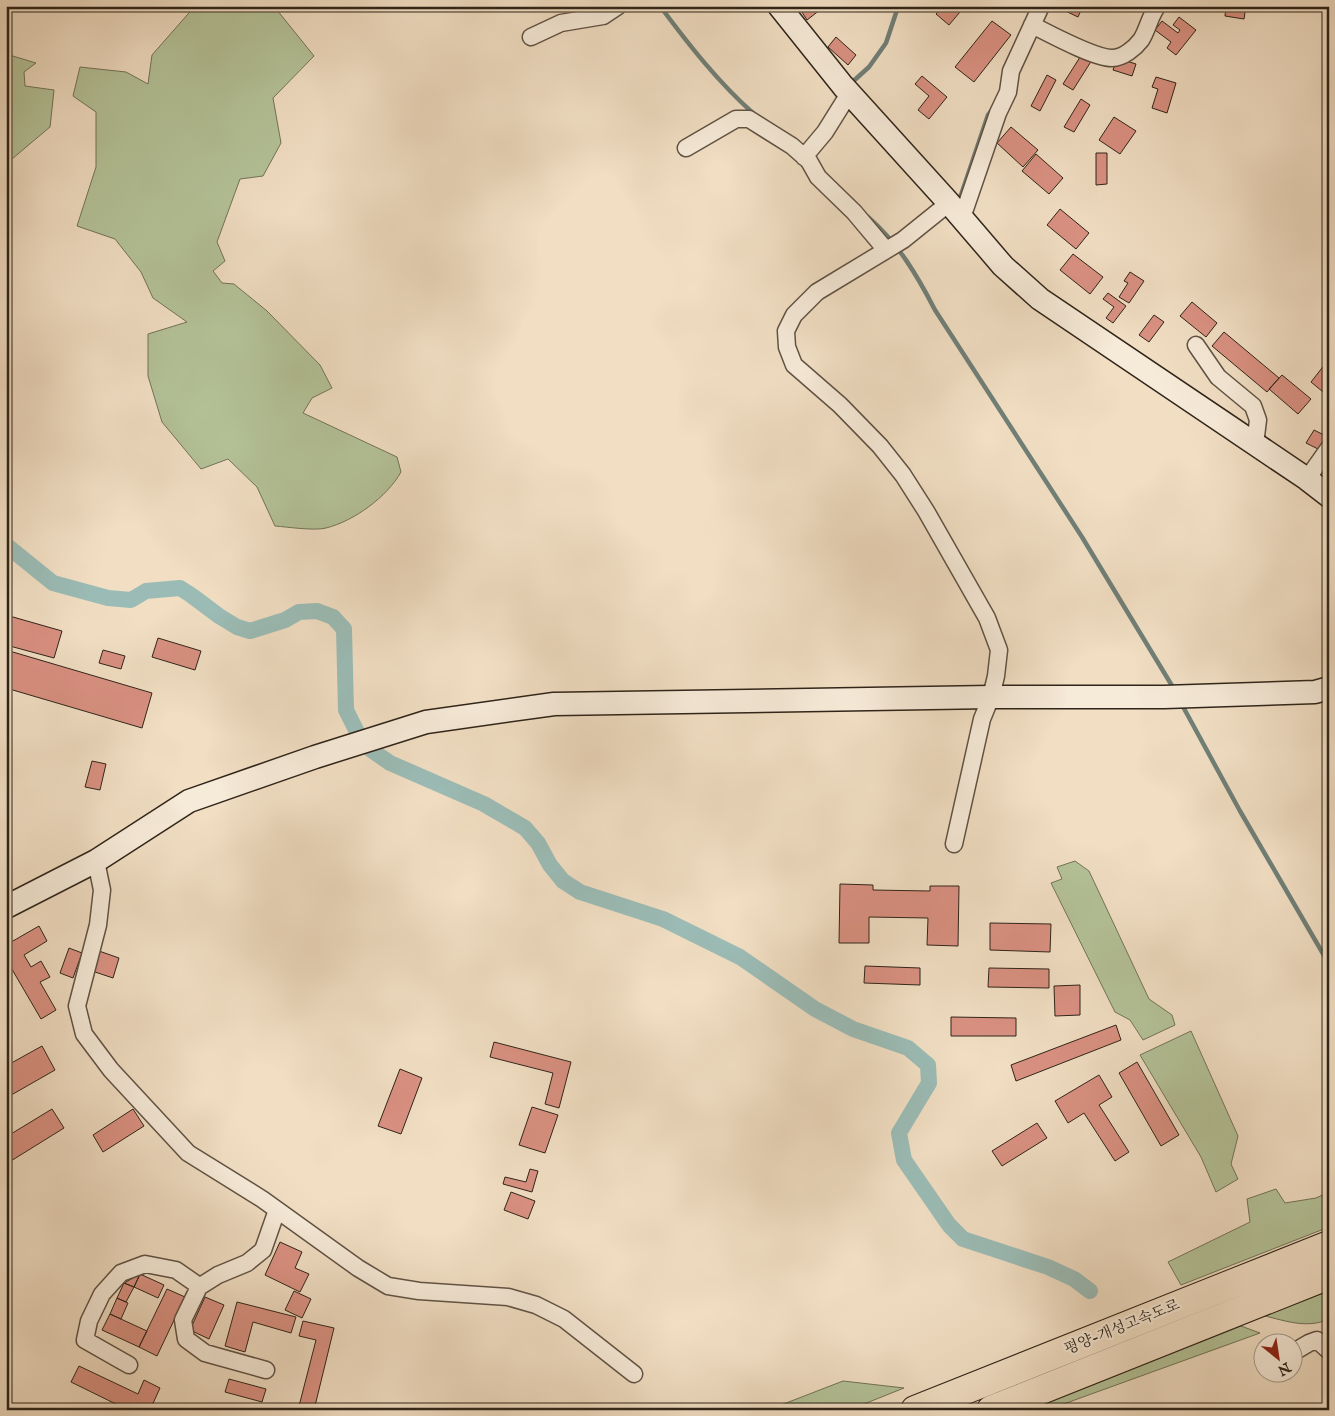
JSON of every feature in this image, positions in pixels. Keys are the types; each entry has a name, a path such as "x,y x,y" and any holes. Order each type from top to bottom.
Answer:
{"highway":[{"name":"평양-개성고속도로","path":"915,1410 1329,1245"},
{"name":"평양-개성고속도로","path":"991,1410 1329,1275"}],"street":[{"path":"530,37 561,23 603,16 618,6"},
{"path":"779,6 847,90 1003,266 1040,299 1308,479 1329,496"},
{"path":"954,844 982,719 991,697 996,676 999,650 987,618 926,511 903,475 880,446 840,405 794,364 787,347 786,331 794,315 817,292 953,208 1008,92 1011,71 1041,6"},
{"path":"1032,26 1093,53 1111,58 1120,56 1130,50 1141,39 1156,8"},
{"path":"804,157 825,132 847,90"},
{"path":"686,148 736,119 749,119 792,146 804,157 818,177 854,212 886,250"},
{"path":"1196,344 1218,377 1253,406 1258,420 1255,444"},
{"path":"1308,479 1329,448"},
{"path":"6,907 96,861 189,801 426,722 554,704 991,697 1164,697 1315,692 1329,688"},
{"path":"96,861 102,890 98,925 77,1006 84,1034 111,1070 188,1153 277,1210 358,1268 388,1286 419,1291 508,1297 536,1305 564,1318 634,1374"},
{"path":"266,1370 205,1353 186,1339 183,1320 199,1286 218,1275 247,1263 263,1250 277,1210"},
{"path":"129,1365 85,1340 89,1321 102,1294 121,1272 145,1264 176,1270 199,1286"},
{"path":"1302,1347 1317,1340 1329,1351"}],"green space":[{"path":"195,6 271,6 277,10 314,56 273,98 281,143 263,176 240,179 217,242 225,261 213,271 222,283 234,284 267,311 320,365 332,388 312,398 303,413 397,457 401,472 378,499 348,520 326,528 308,529 275,526 257,487 228,459 201,469 162,422 148,376 148,334 187,322 153,298 141,272 115,239 77,226 96,167 96,112 73,96 80,67 126,72 148,84 152,55"},
{"path":"6,54 36,63 24,72 25,86 54,90 50,127 6,164"},
{"path":"1075,861 1089,871 1149,999 1172,1015 1175,1025 1143,1040 1130,1020 1115,1012 1051,883 1062,879 1057,867"},
{"path":"1191,1031 1238,1136 1231,1164 1238,1179 1216,1192 1201,1157 1140,1055"},
{"path":"1276,1189 1285,1203 1316,1198 1329,1192 1329,1227 1181,1285 1168,1262 1250,1222 1247,1199"},
{"path":"1329,1291 1329,1319 1305,1324 1265,1316"},
{"path":"1241,1326 1260,1333 1252,1334 1252,1336 1047,1410 1030,1410"},
{"path":"843,1381 904,1388 849,1410 768,1410"}],"building":[{"path":"798,6 825,6 807,20"},
{"path":"943,6 965,6 949,25 936,14"},
{"path":"1060,6 1083,6 1078,17 1059,8"},
{"path":"1226,6 1246,6 1244,19 1225,16"},
{"path":"1179,17 1196,30 1176,55 1167,48 1171,42 1155,30 1162,21 1178,33 1180,30 1173,25"},
{"path":"992,21 1011,35 974,82 955,67"},
{"path":"836,37 856,55 848,65 828,47"},
{"path":"1082,54 1092,60 1073,90 1063,84"},
{"path":"1117,58 1136,64 1132,76 1113,70"},
{"path":"1047,75 1056,80 1040,111 1031,106"},
{"path":"922,76 947,97 929,119 918,110 929,96 915,84"},
{"path":"1156,77 1176,83 1167,113 1152,108 1158,89 1152,87"},
{"path":"1081,99 1090,105 1074,132 1064,127"},
{"path":"1114,117 1136,131 1120,154 1099,140"},
{"path":"1011,127 1038,150 1023,167 997,143"},
{"path":"1096,153 1107,153 1107,184 1096,185"},
{"path":"1036,154 1063,178 1049,194 1022,171"},
{"path":"1060,209 1089,233 1076,249 1047,225"},
{"path":"1073,254 1103,277 1090,294 1060,270"},
{"path":"1130,272 1144,281 1129,303 1119,297 1128,283 1124,281"},
{"path":"1108,293 1126,306 1113,323 1106,318 1114,307 1103,299"},
{"path":"1192,302 1217,323 1206,337 1180,316"},
{"path":"1154,315 1164,322 1149,342 1139,335"},
{"path":"1224,332 1279,378 1267,392 1212,346"},
{"path":"1329,359 1329,395 1328,396 1311,382"},
{"path":"1282,375 1311,399 1298,414 1269,389"},
{"path":"1314,430 1328,437 1320,450 1306,443"},
{"path":"6,615 62,631 54,658 6,645"},
{"path":"158,638 201,651 195,670 152,657"},
{"path":"6,650 152,693 142,728 6,688"},
{"path":"103,650 125,656 121,669 99,663"},
{"path":"92,761 106,764 100,790 85,787"},
{"path":"840,884 873,885 873,890 930,891 930,886 959,886 958,946 927,945 928,918 869,917 869,943 839,943"},
{"path":"990,923 1051,924 1050,952 990,950"},
{"path":"39,926 47,941 24,955 31,967 41,961 50,977 40,982 56,1010 41,1019 6,959 6,945"},
{"path":"69,948 82,953 73,978 60,973"},
{"path":"99,951 119,958 113,978 92,971"},
{"path":"865,966 920,968 920,985 864,983"},
{"path":"989,968 1049,969 1049,988 988,987"},
{"path":"1080,985 1080,1015 1055,1016 1054,986"},
{"path":"951,1017 1016,1018 1016,1036 951,1036"},
{"path":"1116,1025 1121,1040 1016,1081 1011,1065"},
{"path":"494,1042 571,1062 559,1108 545,1104 553,1073 490,1057"},
{"path":"42,1046 55,1070 6,1098 6,1066"},
{"path":"1137,1062 1179,1135 1161,1146 1119,1073"},
{"path":"400,1069 422,1078 401,1134 378,1126"},
{"path":"1099,1075 1112,1097 1099,1105 1129,1152 1115,1161 1084,1113 1068,1123 1055,1101"},
{"path":"532,1107 558,1115 545,1153 519,1145"},
{"path":"52,1109 64,1128 6,1164 6,1137"},
{"path":"133,1109 144,1126 103,1152 93,1135"},
{"path":"1037,1123 1047,1138 1002,1166 992,1151"},
{"path":"530,1169 538,1171 532,1192 503,1184 505,1177 526,1182"},
{"path":"511,1192 535,1201 528,1219 504,1210"},
{"path":"280,1242 302,1252 295,1268 309,1274 300,1292 265,1275"},
{"path":"140,1274 164,1285 158,1298 134,1287"},
{"path":"140,1274 134,1287 124,1283"},
{"path":"124,1283 134,1287 126,1302 117,1298"},
{"path":"167,1289 185,1297 157,1356 139,1347"},
{"path":"294,1291 311,1299 302,1318 285,1310"},
{"path":"205,1297 224,1305 209,1339 190,1330"},
{"path":"117,1298 128,1303 121,1319 110,1314"},
{"path":"237,1302 296,1317 291,1333 253,1322 245,1352 225,1346"},
{"path":"110,1314 147,1331 139,1347 102,1330"},
{"path":"303,1321 334,1328 314,1410 298,1410 316,1340 299,1336"},
{"path":"79,1366 138,1394 144,1380 160,1388 150,1410 128,1410 71,1382"},
{"path":"229,1379 266,1389 262,1402 225,1392"}],"waterway":[{"path":"660,6 704,63 754,114"},
{"path":"849,85 869,67 886,43 900,6"},
{"path":"955,201 961,195 988,115 992,110"},
{"path":"868,217 889,238 914,272 935,310 1082,537 1174,689"},
{"path":"6,545 53,583 108,598 131,600 146,591 180,588 219,616 237,627 250,631 285,620 299,612 317,611 333,617 344,629 346,710 357,732 370,749 390,763 484,804 525,828 538,843 550,865 563,881 580,892 663,919 740,957 815,1009 853,1029 908,1048 928,1065 929,1083 899,1133 904,1160 949,1225 963,1239 1048,1267 1074,1279 1090,1291"},
{"path":"1181,703 1240,811 1329,964"}]}
